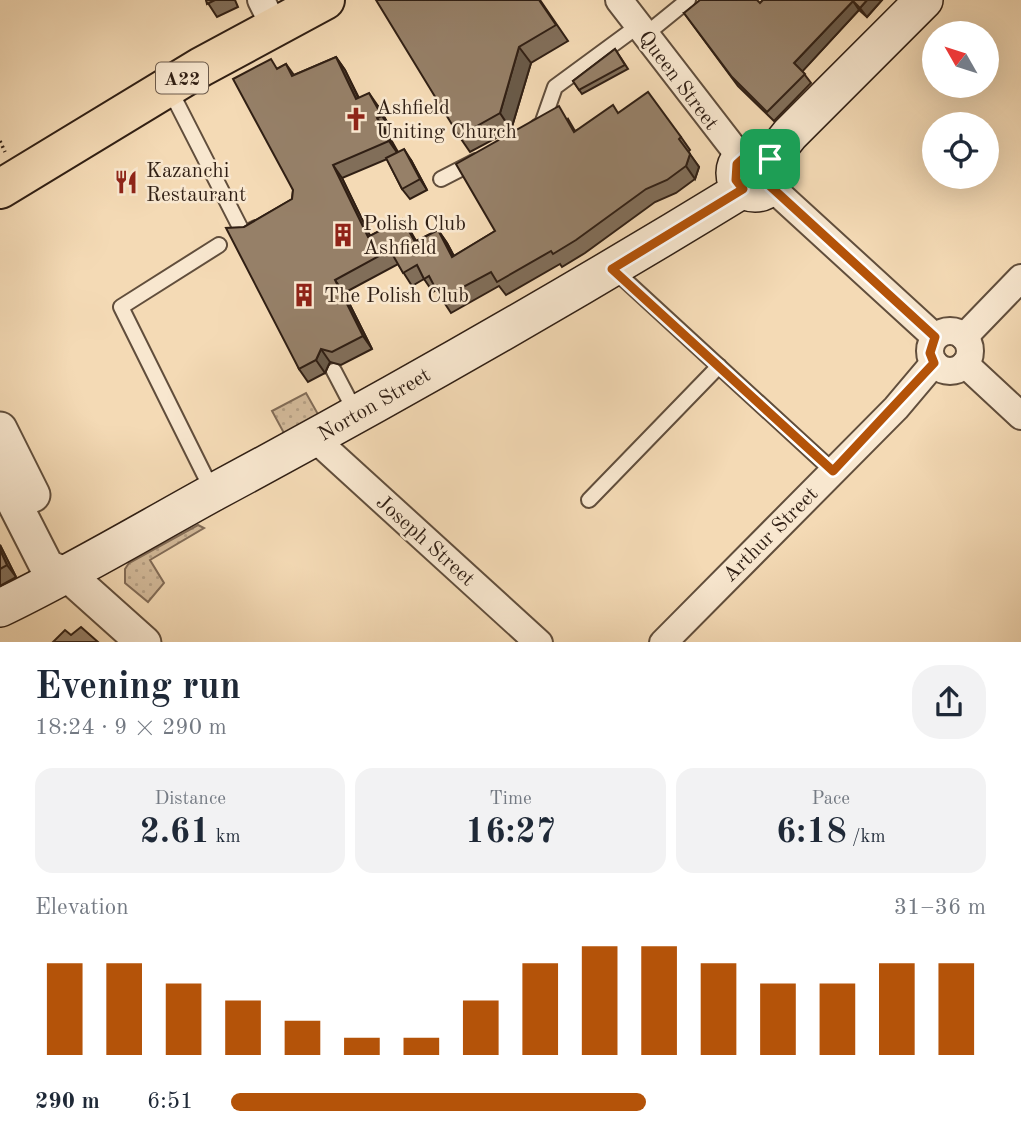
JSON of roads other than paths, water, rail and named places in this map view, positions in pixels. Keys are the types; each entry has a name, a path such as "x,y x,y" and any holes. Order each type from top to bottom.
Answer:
{"highway":[{"name":"A22","path":"3,171 168,87 268,13 325,0"}],"main road":[{"name":"Norton Street","path":"0,608 68,575 612,269 756,173 790,134 924,0"}],"street":[{"name":"Queen Street","path":"619,0 756,173 935,337"},
{"path":"964,337 1021,278"},
{"path":"953,331 964,337 970,347 965,363 950,371 934,363 930,353 935,337 953,331"},
{"name":"Arthur Street","path":"663,642 833,471 934,363"},
{"path":"965,363 1021,416"},
{"path":"0,429 65,558 68,575"},
{"name":"Joseph Street","path":"314,438 539,642"},
{"path":"0,475 47,567 68,575 144,642"}],"lane":[{"path":"519,137 542,124 555,87 688,0"},
{"path":"168,87 242,231 248,232 271,219"},
{"path":"441,180 484,156"},
{"path":"214,493 121,307 219,245"},
{"path":"612,269 833,471"},
{"path":"589,500 719,366"},
{"path":"334,371 357,414"}],"place":[{"name":"Ashfield Uniting Church","path":"356,119"},
{"name":"Kazanchi Restaurant","path":"126,182"},
{"name":"Polish Club Ashfield","path":"343,235"},
{"name":"The Polish Club","path":"304,295"}]}
